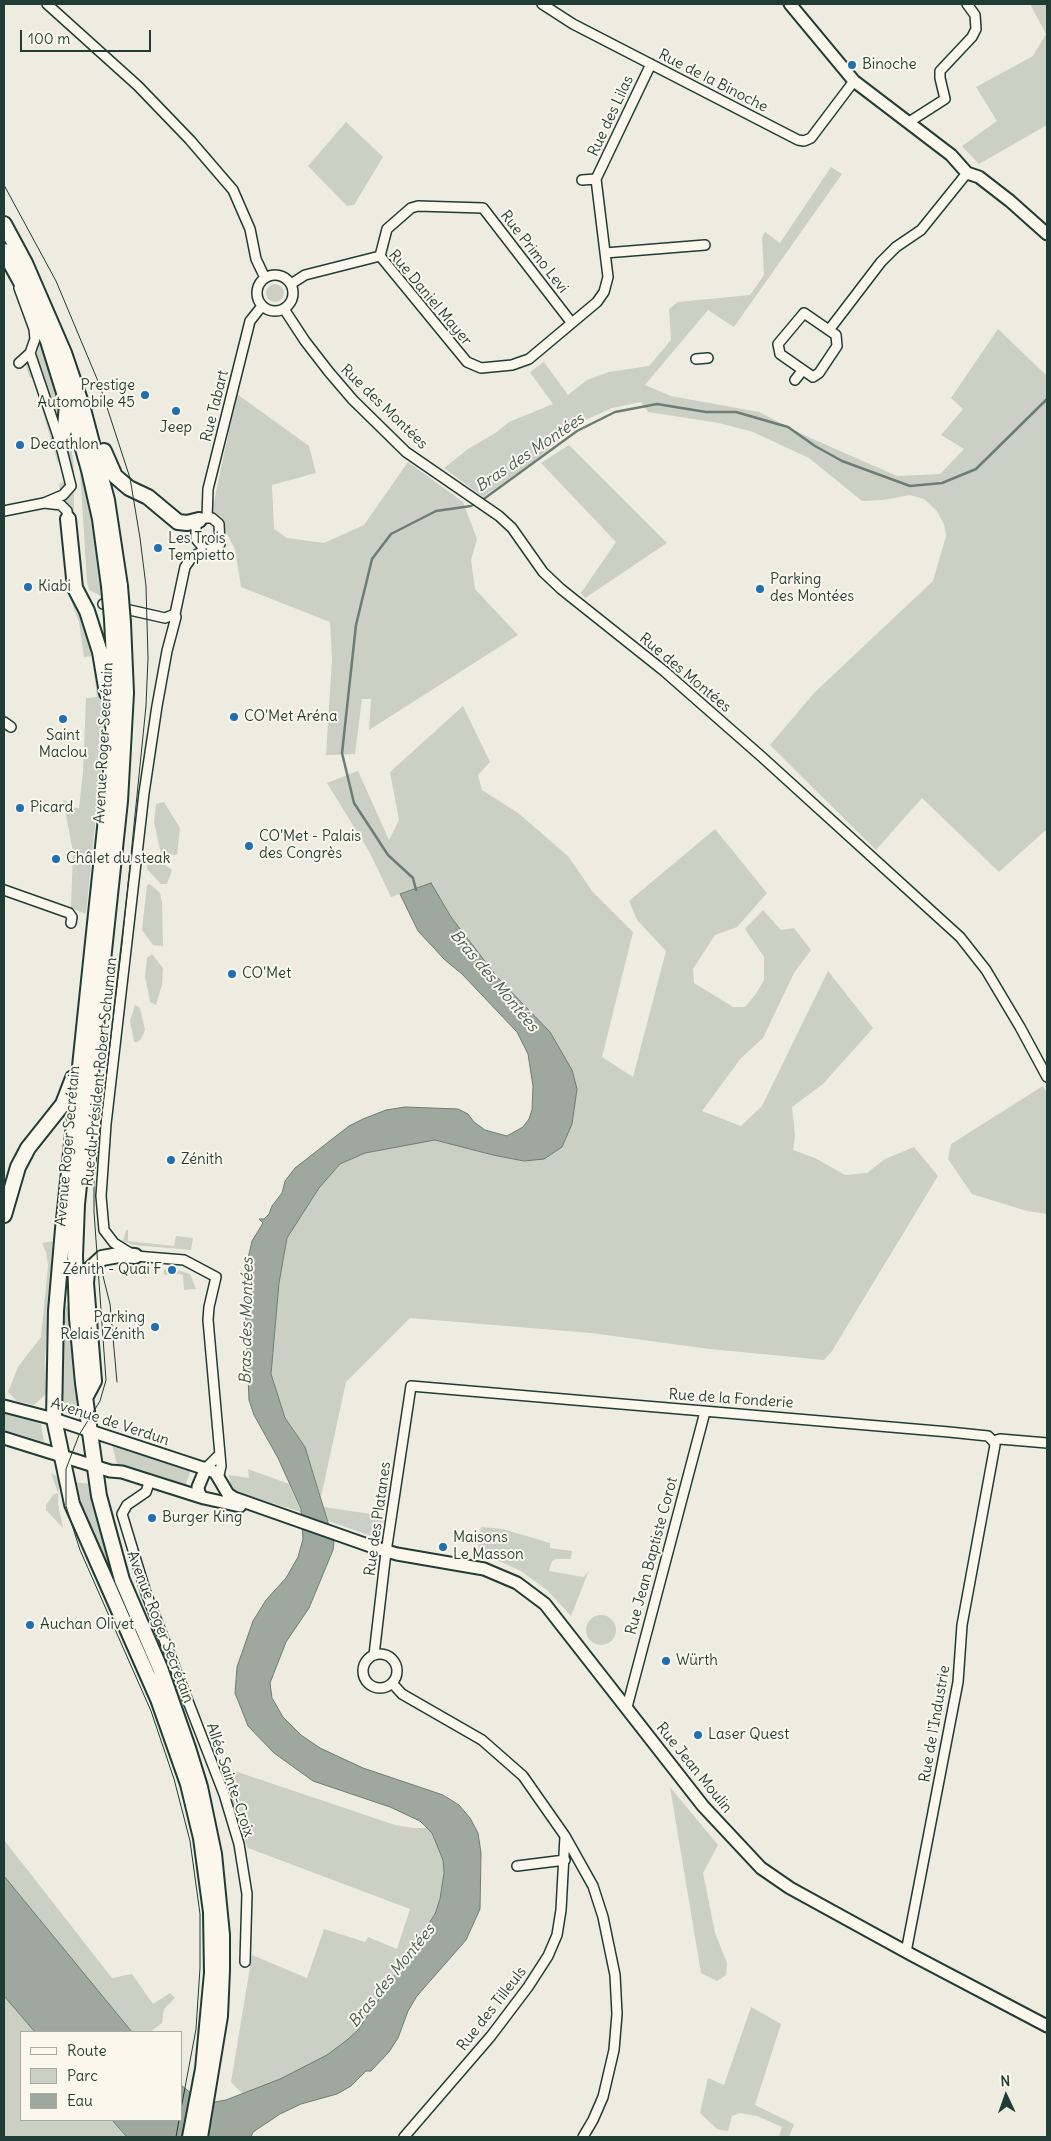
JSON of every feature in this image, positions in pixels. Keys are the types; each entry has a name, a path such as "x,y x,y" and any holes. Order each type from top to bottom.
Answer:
{"main road":[{"name":"Avenue Roger Secrétain","path":"4,224 25,263 64,353 83,409 101,473 108,508 126,693 120,801 77,1204 76,1294 85,1398 99,1496 122,1580 160,1668 200,1788 209,1827 218,1882 222,1935 220,2016 207,2071"},
{"name":"Avenue Roger Secrétain","path":"4,251 30,297 48,341 75,420 90,470 115,586"},
{"path":"53,328 66,348 107,461 115,476 129,488 156,503 178,522 187,523 203,519"},
{"path":"60,442 65,428 67,401"},
{"path":"68,519 75,588 87,612 100,652 107,698 104,804 96,913"},
{"name":"Avenue Roger Secrétain","path":"118,621 112,761 80,1054 56,1311 54,1419 72,1504 143,1661 178,1752 201,1838 208,1880 212,1938 207,2071"},
{"path":"4,1215 18,1167 28,1148 63,1104 80,1054"},
{"path":"85,1398 94,1381 86,1288 87,1272 102,1258 135,1256"},
{"path":"190,2137 207,2071"},
{"path":"200,2137 207,2071"}],"street":[{"path":"47,4 138,86 190,140 233,190 250,228 256,260 265,278"},
{"name":"Rue de la Binoche","path":"542,4 573,24 798,140 804,141 810,138 854,81"},
{"path":"790,4 854,81 951,155 967,173 979,177 1036,222 1047,234"},
{"path":"909,122 945,99 940,71 972,37 976,29 975,15 967,4"},
{"name":"Rue des Lilas","path":"605,253 596,180 651,64"},
{"path":"829,330 881,262 896,247 921,230 967,173"},
{"name":"Rue des Lilas","path":"582,180 596,180"},
{"name":"Rue Primo Levi","path":"380,256 387,229 411,208 418,206 483,208 571,322"},
{"path":"605,253 705,245"},
{"name":"Rue Daniel Mayer","path":"291,284 305,275 380,256 467,362 482,368 512,365 529,359 597,302 604,292 608,277 605,253"},
{"name":"Avenue Roger Secrétain","path":"14,269 35,333 34,346 30,353 60,442 71,486 63,495 44,503"},
{"path":"276,274 282,276 291,284 294,295 289,305 284,309 273,311 262,306 257,292 265,278 276,274"},
{"name":"Rue Tabart","path":"203,519 208,489 250,321 262,306"},
{"name":"Rue des Montées","path":"284,309 305,341 353,400 406,452 485,506 512,528 543,572 561,589 672,678 960,937 986,970 1047,1077"},
{"path":"804,313 829,330 836,335 837,346 813,378 780,354 778,344 804,313"},
{"path":"20,363 30,353"},
{"path":"696,359 708,358"},
{"path":"795,380 802,370"},
{"path":"4,511 44,503 61,505 67,512 68,519"},
{"path":"103,604 165,618 175,614 186,566 192,557 205,550 216,548 220,544 217,520 203,519 196,526 196,539 205,550"},
{"name":"Rue du Président Robert Schuman","path":"175,614 176,617 167,651 159,697 144,793 106,1124 101,1196 104,1230 114,1243 135,1256 184,1260 216,1277 209,1306 208,1320 221,1466 219,1477"},
{"path":"4,890 69,913 72,917 71,923"},
{"name":"Rue de la Fonderie","path":"411,1386 705,1412 767,1415 988,1436 993,1440 1047,1443"},
{"name":"Rue des Platanes","path":"392,1683 386,1687 374,1687 364,1678 364,1665 367,1660 374,1656 386,1552 411,1386"},
{"name":"Avenue de Verdun","path":"4,1406 54,1419 206,1468 219,1477 228,1494 234,1498 334,1532"},
{"name":"Rue Jean Baptiste Corot","path":"627,1707 705,1412"},
{"name":"Avenue de Verdun","path":"4,1438 205,1497 296,1520"},
{"name":"Rue de l'Industrie","path":"906,1952 958,1682 962,1625 995,1444 993,1440"},
{"path":"219,1455 206,1468 198,1487 199,1493 205,1497 215,1494 219,1477"},
{"name":"Allée Sainte-Croix","path":"150,1480 146,1492 127,1505 122,1514 146,1593 224,1794 239,1844 247,1894 245,1962"},
{"name":"Rue Jean Moulin","path":"334,1532 386,1552 484,1569 503,1576 527,1589 544,1604 704,1806 761,1868 786,1886 1047,2026"},
{"path":"374,1656 386,1656 396,1665 396,1678 392,1683 402,1694 482,1740 524,1776 565,1836 593,1886 603,1916 614,1975 617,2014 614,2050 603,2097 583,2137"},
{"path":"517,1866 565,1860 565,1836"},
{"name":"Rue des Tilleuls","path":"404,2137 491,2036 538,1973 557,1935 565,1860"}],"green space":[{"path":"1030,4 1047,4 1047,125 979,164 962,146 997,121 976,87 1033,56 1046,34"},
{"path":"346,122 383,157 354,205 347,206 308,166"},
{"path":"831,167 842,174 734,327 708,310 645,385 671,396 759,412 806,436 897,476 940,474 964,449 941,435 963,409 951,398 998,329 1047,376 1047,829 999,872 922,798 876,850 770,745 814,693 933,581 946,536 944,524 936,510 924,499 910,495 883,500 862,501 809,458 753,432 719,423 648,412 641,402 612,408 579,423 538,458 483,497 444,468 468,449 497,432 509,422 553,404 530,372 544,362 568,395 587,380 609,372 649,366 671,340 669,309 678,302 750,295 764,275 762,238 765,232 780,243"},
{"path":"275,284 281,287 284,293 281,299 275,302 269,299 266,293 269,287"},
{"path":"38,336 40,336 45,361 62,410 60,433 36,357 39,346"},
{"path":"29,360 67,481 60,493 59,484 65,481 61,464 57,461 33,378 30,378 25,363"},
{"path":"237,394 309,446 316,473 272,485 274,529 287,538 324,543 364,525 408,462 463,502 477,539 471,560 475,589 518,635 369,730 371,699 362,699 355,754 326,755 332,659 330,622 241,587 235,549 219,519 211,515"},
{"path":"69,430 74,467 74,519 72,520 70,508 64,500 71,495 73,490 65,445"},
{"path":"569,445 667,543 585,598 581,593 616,542 541,463"},
{"path":"79,455 90,494 104,595 101,596 89,590 87,581"},
{"path":"73,594 86,615 105,699 104,738 86,914 71,908 73,852 63,800 67,801 66,807 79,808 83,772 86,698 97,697 92,656 84,657 79,622 69,595"},
{"path":"463,706 490,762 478,775 482,790 518,813 568,856 592,891 633,932 602,1057 633,1077 666,951 637,920 629,901 715,829 767,893 737,927 715,935 693,969 694,983 733,1007 745,1007 756,994 764,980 764,957 745,929 763,910 781,930 794,928 811,950 794,973 763,1038 741,1058 702,1111 741,1126 762,1106 828,971 873,1028 823,1084 792,1107 795,1135 793,1150 815,1158 845,1175 867,1173 885,1159 914,1147 938,1176 832,1351 824,1360 710,1349 591,1333 410,1318 346,1382 321,1497 305,1447 285,1418 271,1374 279,1283 287,1238 319,1188 340,1164 365,1153 435,1140 523,1161 544,1159 550,1032 497,977 451,917 431,883 391,897 370,853 327,783 358,771 389,840 399,820 390,772"},
{"path":"164,802 180,828 177,855 161,854 154,822 156,804"},
{"path":"148,860 160,861 172,870 167,884 161,884 147,869"},
{"path":"150,884 160,893 162,902 163,946 153,945 142,930 147,885"},
{"path":"152,954 163,968 162,985 156,1005 150,1002 145,976 147,958"},
{"path":"135,1005 140,1008 145,1030 141,1039 137,1042 134,1042 130,1021"},
{"path":"1043,1086 1047,1093 1047,1214 1027,1211 972,1194 948,1159 951,1144"},
{"path":"126,1230 128,1230 128,1241 174,1246 176,1236 193,1238 191,1250 133,1245 123,1241"},
{"path":"54,1241 45,1359 46,1391 45,1395 34,1405 17,1401 8,1392 18,1367 41,1337 48,1266 46,1252 42,1243"},
{"path":"164,1269 190,1274 196,1289 184,1290 183,1276 181,1274 164,1275"},
{"path":"65,1306 71,1307 74,1366 79,1408 60,1404"},
{"path":"4,1412 41,1424 44,1442 4,1430"},
{"path":"112,1444 191,1469 185,1487 117,1465"},
{"path":"248,1469 289,1484 301,1512 231,1490 229,1475 249,1478"},
{"path":"51,1473 58,1477 59,1481 58,1504 63,1528 46,1510 46,1505 54,1494 58,1493"},
{"path":"74,1482 90,1484 133,1620 131,1622 90,1532"},
{"path":"324,1507 384,1516 380,1539 328,1521"},
{"path":"481,1527 503,1529 550,1543 550,1548 572,1551 571,1559 556,1559 552,1561 549,1571 584,1577 589,1570 571,1616 547,1590 521,1571 501,1562 477,1556"},
{"path":"601,1615 607,1616 615,1624 615,1636 607,1644 601,1645 595,1644 587,1636 586,1630 587,1624 595,1616"},
{"path":"214,1764 395,1825 427,1828 432,1833 443,1860 444,1873 440,1899 435,1914 359,2029 327,2055 280,2079 243,2094 231,2082 252,1955 307,1978 324,1929 365,1942 368,1937 397,1949 410,1909 248,1848"},
{"path":"670,1787 718,1845 703,1873 715,1933 727,1963 726,1975 717,1981 701,1973"},
{"path":"4,1840 112,1978 132,1974 153,2004 170,1993 175,1998 164,2009 162,2023 151,2031 131,2031 4,1876"},
{"path":"4,1996 34,2031 20,2031 20,2121 113,2121 127,2137 4,2137"},
{"path":"751,2007 781,2024 755,2105 794,2124 789,2137 779,2137 782,2127 757,2116 740,2113 732,2116 728,2131 717,2129 700,2113 708,2078 724,2085"}],"water":[{"path":"431,883 451,917 497,977 550,1032 572,1070 577,1089 572,1124 562,1147 544,1159 524,1161 435,1140 365,1153 340,1164 319,1188 287,1238 279,1283 271,1374 285,1418 305,1447 334,1542 333,1550 309,1608 286,1642 270,1683 272,1698 283,1717 301,1735 320,1748 363,1768 443,1795 459,1805 470,1818 478,1833 481,1853 480,1909 466,1940 417,1996 408,2011 398,2038 389,2052 371,2071 366,2071 351,2086 337,2094 301,2104 280,2114 253,2132 251,2137 127,2137 113,2121 182,2121 182,2086 204,2104 226,2100 280,2079 327,2055 347,2040 358,2030 412,1950 435,1914 440,1899 444,1873 443,1860 432,1833 420,1821 390,1807 313,1781 274,1753 248,1726 235,1693 237,1667 253,1621 266,1600 286,1578 298,1557 303,1539 301,1509 278,1458 254,1415 249,1400 244,1276 252,1241 263,1223 259,1219 264,1219 269,1214 272,1206 282,1193 285,1181 295,1168 349,1126 363,1119 386,1110 405,1107 458,1109 468,1114 474,1122 485,1130 507,1136 523,1127 529,1119 532,1110 533,1086 528,1054 517,1032 418,931 400,894"},
{"path":"4,1876 131,2031 34,2031 4,1996"}],"waterway":[{"name":"Bras des Montées","path":"481,501 577,431 615,412 657,404 706,412 736,412 788,427 815,446 842,461 910,486 942,483 976,469 1047,399"},
{"name":"Bras des Montées","path":"416,890 413,878 388,855 354,803 342,753 356,625 372,559 391,534 436,511 471,506 476,503"}],"tram line":[{"path":"4,185 56,281 100,386 130,478 146,586 148,658 146,706 122,944 94,1180 94,1212 106,1380 100,1401 79,1435 66,1469 66,1506 80,1550 151,1711 174,1779 190,1841 200,1914 200,1968 196,2029 182,2104"},
{"path":"102,1272 110,1304 117,1382"},
{"path":"176,2137 179,2121"}],"place":[{"name":"Binoche","path":"852,65"},
{"name":"Prestige Automobile 45","path":"145,395"},
{"name":"Jeep","path":"176,411"},
{"name":"Decathlon","path":"20,445"},
{"name":"Les Trois Tempietto","path":"158,548"},
{"name":"Kiabi","path":"28,587"},
{"name":"Parking des Montées","path":"760,589"},
{"name":"CO'Met Aréna","path":"234,717"},
{"name":"Saint Maclou","path":"63,719"},
{"name":"Picard","path":"20,808"},
{"name":"CO'Met - Palais des Congrès","path":"249,846"},
{"name":"Châlet du steak","path":"56,859"},
{"name":"CO'Met","path":"232,974"},
{"name":"Zénith","path":"171,1160"},
{"name":"Zénith - Quai F","path":"172,1270"},
{"name":"Parking Relais Zénith","path":"155,1327"},
{"name":"Burger King","path":"152,1518"},
{"name":"Maisons Le Masson","path":"443,1547"},
{"name":"Auchan Olivet","path":"30,1625"},
{"name":"Würth","path":"666,1661"},
{"name":"Laser Quest","path":"698,1735"}]}
